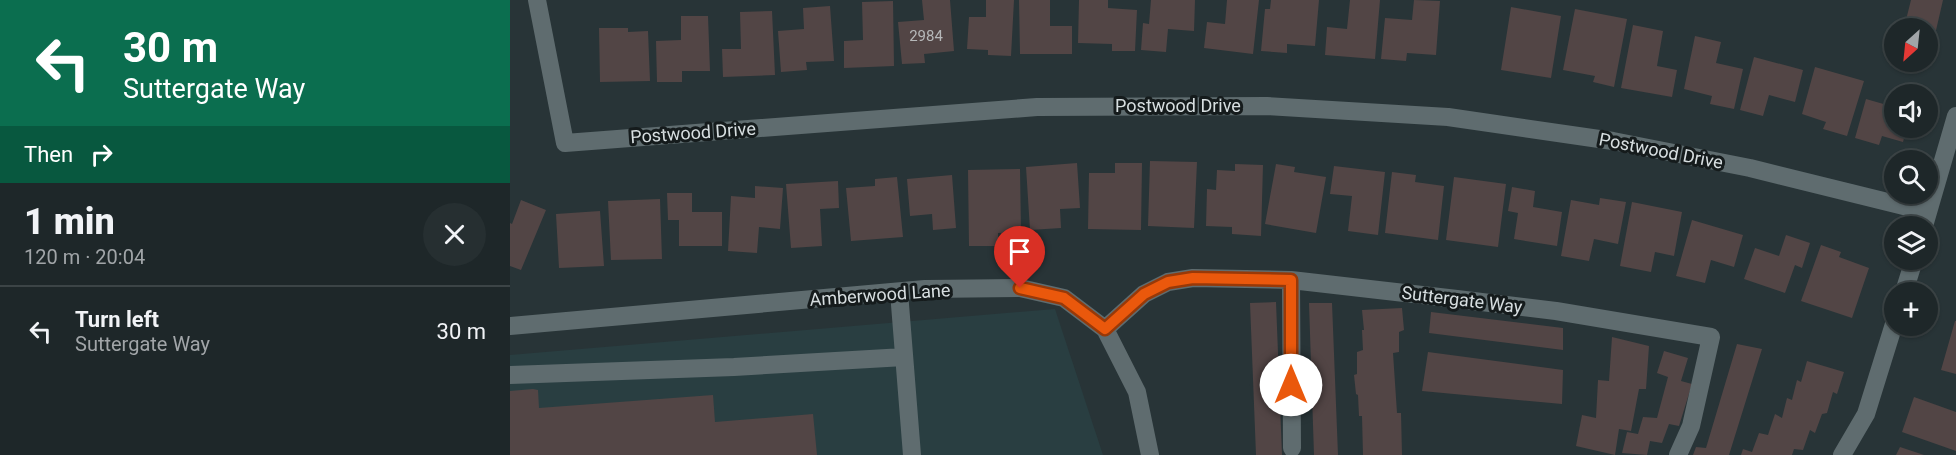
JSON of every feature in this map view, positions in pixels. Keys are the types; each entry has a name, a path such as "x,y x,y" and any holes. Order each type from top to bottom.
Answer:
{"street":[{"name":"Postwood Drive","path":"537,0 565,143 1037,107 1267,106 1448,117 1613,141 1750,168 1916,216"},
{"path":"1927,216 1956,116"},
{"name":"Suttergate Way","path":"1105,329 1144,294 1168,282 1193,278 1291,280 1556,311 1711,337 1691,426 1678,455"},
{"path":"1291,280 1292,448"},
{"name":"Amberwood Lane","path":"510,326 925,289 1020,288 1064,298 1105,329 1137,393 1150,455"},
{"path":"900,292 912,455"},
{"path":"1843,455 1866,414 1890,336"},
{"path":"510,375 734,367 904,357"}],"shaded area":[{"path":"1055,309 1103,455 510,455 510,355"}],"building":[{"path":"922,0 950,0 954,51 924,54 925,63 902,64 898,22 924,20"},
{"path":"986,0 1014,0 1011,56 988,55 988,50 967,49 969,17 986,17"},
{"path":"1019,0 1050,0 1050,26 1072,26 1072,54 1020,54"},
{"path":"1079,0 1108,0 1108,8 1137,10 1135,51 1112,51 1112,44 1078,43"},
{"path":"1151,0 1195,0 1194,31 1168,29 1166,52 1141,50 1143,23 1149,24"},
{"path":"1227,0 1259,0 1253,54 1204,48 1207,22 1225,24"},
{"path":"1271,0 1319,0 1315,46 1287,44 1287,53 1261,51 1265,9 1270,9"},
{"path":"1350,0 1380,0 1375,59 1325,55 1327,27 1347,29"},
{"path":"1414,0 1440,1 1436,55 1407,53 1406,61 1381,59 1385,18 1412,20"},
{"path":"1911,0 1943,0 1938,22 1938,18 1906,18"},
{"path":"893,1 894,66 844,68 844,41 863,40 862,2"},
{"path":"830,6 834,61 806,62 807,70 781,72 778,31 804,29 803,8"},
{"path":"1511,7 1561,16 1551,78 1501,70"},
{"path":"1575,9 1627,19 1614,87 1593,82 1595,76 1563,70"},
{"path":"772,11 775,75 723,77 722,49 741,49 740,12"},
{"path":"681,16 708,16 710,71 682,71 682,82 657,82 656,41 681,40"},
{"path":"1633,25 1663,31 1657,66 1677,70 1672,97 1621,88"},
{"path":"599,28 628,28 628,32 648,31 650,81 600,82"},
{"path":"1695,36 1721,42 1716,63 1743,69 1734,109 1710,104 1712,96 1684,89"},
{"path":"1754,57 1803,70 1795,102 1769,95 1763,116 1740,110"},
{"path":"1815,67 1864,81 1847,136 1823,129 1826,122 1802,114"},
{"path":"1866,99 1884,104 1884,137 1882,136 1879,145 1855,138"},
{"path":"1889,138 1904,138 1903,142"},
{"path":"1150,161 1197,162 1194,228 1148,226"},
{"path":"1077,163 1080,208 1060,209 1061,228 1030,230 1026,167"},
{"path":"1115,163 1142,163 1141,230 1088,229 1089,173 1115,173"},
{"path":"1235,164 1263,165 1261,236 1232,234 1232,227 1206,226 1207,189 1216,190 1217,170 1235,171"},
{"path":"1276,164 1295,167 1294,172 1326,177 1316,233 1265,224"},
{"path":"1334,166 1385,172 1378,235 1348,231 1352,196 1330,194"},
{"path":"1020,169 1021,232 998,233 998,246 969,246 968,170"},
{"path":"1392,172 1416,175 1415,182 1444,186 1438,240 1385,233"},
{"path":"952,175 956,228 933,230 932,214 910,216 907,179"},
{"path":"897,177 903,237 851,241 846,188 875,186 875,179"},
{"path":"1454,177 1506,184 1498,247 1446,240"},
{"path":"838,181 839,208 820,209 822,246 791,248 786,184"},
{"path":"755,186 783,188 780,229 759,227 757,253 728,251 731,196 755,198"},
{"path":"1512,187 1535,191 1533,207 1562,212 1557,246 1514,239 1518,213 1508,211"},
{"path":"667,193 692,193 692,212 722,212 722,246 679,246 679,220 668,220"},
{"path":"1600,198 1626,202 1618,244 1594,239 1589,261 1561,256 1571,200 1599,205"},
{"path":"660,199 662,259 611,260 608,201"},
{"path":"521,200 546,210 521,270 510,266 510,223 512,224"},
{"path":"1632,202 1682,212 1674,256 1655,252 1651,272 1620,266"},
{"path":"600,211 604,266 559,268 556,214"},
{"path":"1692,220 1743,235 1734,267 1711,260 1705,283 1676,276"},
{"path":"1786,235 1810,243 1802,268 1795,265 1785,293 1744,279 1755,248 1779,256"},
{"path":"1821,245 1841,252 1839,257 1869,268 1852,318 1801,301"},
{"path":"1276,302 1282,455 1256,455 1250,303"},
{"path":"1309,303 1332,303 1338,455 1314,455"},
{"path":"1402,308 1404,330 1399,332 1399,352 1393,353 1397,413 1401,413 1402,455 1363,455 1362,416 1359,416 1354,375 1357,374 1357,352 1363,350 1362,310"},
{"path":"1431,312 1563,328 1563,350 1429,333"},
{"path":"1956,321 1956,374 1941,370"},
{"path":"1612,337 1649,346 1646,389 1639,389 1631,431 1619,429 1615,455 1576,446 1582,415 1596,418 1598,380 1609,381"},
{"path":"1737,344 1762,349 1729,455 1693,455 1696,447 1706,448"},
{"path":"1664,351 1688,358 1681,381 1692,384 1679,426 1669,424 1662,443 1650,441 1647,455 1622,453 1627,432 1638,434 1643,417 1657,418 1668,377 1657,373"},
{"path":"1428,352 1563,370 1562,404 1422,391"},
{"path":"1807,361 1844,372 1837,394 1833,392 1827,413 1822,414 1815,433 1810,430 1803,450 1794,449 1792,455 1741,455 1743,449 1752,452 1759,433 1768,435 1775,414 1782,418 1787,398 1792,400 1797,380 1801,382"},
{"path":"538,390 539,408 713,395 715,422 813,414 817,455 510,455 510,391"},
{"path":"1914,397 1956,412 1956,451 1902,432"},
{"path":"1900,447 1924,455 1896,455"}],"route":[{"path":"1020,288 1064,298 1105,329 1144,294 1168,282 1193,278 1291,280 1291,385"}]}
